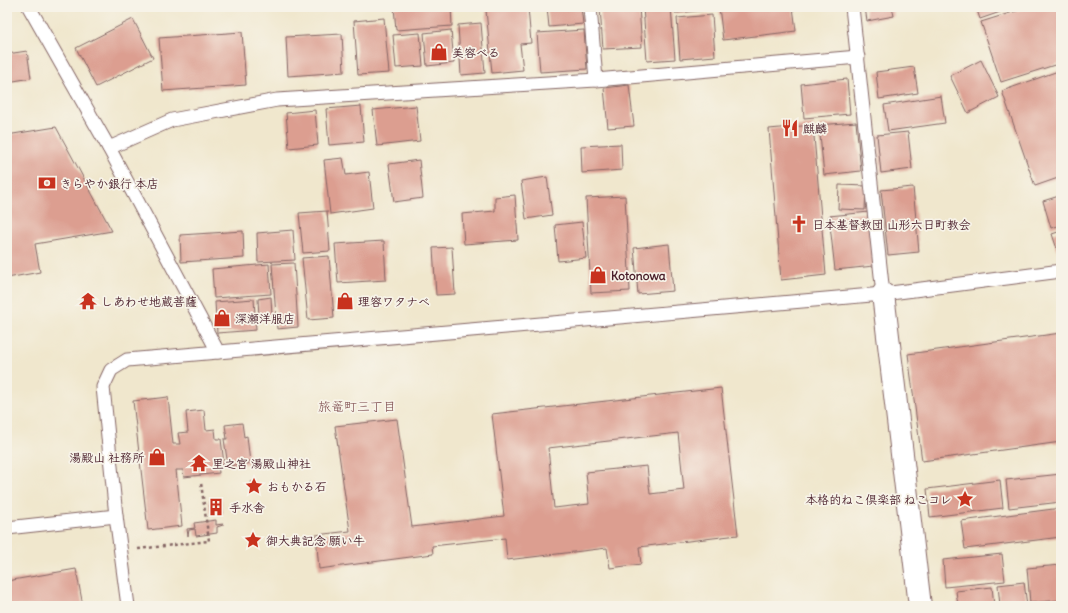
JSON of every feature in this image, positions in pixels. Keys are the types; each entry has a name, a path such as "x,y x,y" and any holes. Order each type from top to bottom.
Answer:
{"street":[{"path":"883,294 920,606"}],"lane":[{"path":"29,7 109,148 218,352"},
{"path":"590,7 596,80"},
{"path":"852,7 883,294"},
{"path":"109,148 172,120 277,100 596,80 858,57"},
{"path":"128,606 116,516 103,387 111,370 127,360 883,294 1061,271"},
{"path":"7,528 116,516"}],"path":[{"path":"121,551 208,541 201,484"}],"building":[{"path":"394,7 451,7 452,26 396,30"},
{"path":"528,7 531,43 520,44 523,70 492,73 486,10"},
{"path":"547,7 581,7 583,24 549,27"},
{"path":"639,7 642,47 603,49 600,8"},
{"path":"643,7 671,7 675,59 647,61"},
{"path":"675,7 710,7 710,10 675,13"},
{"path":"719,7 793,7 796,31 723,40"},
{"path":"865,7 892,7 894,16 867,21"},
{"path":"976,7 1005,7 1006,10 980,19"},
{"path":"1029,7 1061,7 1061,63 1001,82 981,22"},
{"path":"712,15 715,56 680,59 677,18"},
{"path":"384,18 389,73 358,75 354,21"},
{"path":"133,19 153,58 96,87 76,48"},
{"path":"481,23 485,73 461,75 458,25"},
{"path":"451,30 454,63 427,66 424,33"},
{"path":"584,30 587,69 540,72 537,33"},
{"path":"242,32 246,85 163,91 159,38"},
{"path":"420,33 423,66 396,68 393,35"},
{"path":"342,34 344,72 288,76 286,37"},
{"path":"27,51 31,78 8,82 10,89 7,90 7,54"},
{"path":"981,60 999,97 968,113 950,76"},
{"path":"914,67 918,93 879,99 876,72"},
{"path":"1061,70 1061,177 1035,186 1002,91"},
{"path":"847,79 850,114 804,118 801,84"},
{"path":"629,85 634,126 608,128 604,88"},
{"path":"941,96 945,123 888,131 884,105"},
{"path":"361,106 364,142 329,145 326,109"},
{"path":"416,106 420,141 377,146 373,110"},
{"path":"315,110 318,145 289,148 286,113"},
{"path":"856,122 861,171 824,175 819,125"},
{"path":"813,125 826,275 781,280 769,129"},
{"name":"きらやか銀行 本店","path":"56,127 112,231 35,244 40,272 7,278 7,135"},
{"path":"908,132 912,169 881,173 877,135"},
{"path":"621,144 622,170 582,173 581,146"},
{"path":"343,158 346,175 369,172 373,208 330,214 324,160"},
{"path":"419,160 423,198 394,202 389,164"},
{"path":"547,177 552,215 526,219 521,181"},
{"path":"839,185 866,186 865,210 838,209"},
{"path":"913,187 919,252 888,255 881,190"},
{"path":"515,195 518,240 464,244 462,214 495,211 495,197"},
{"path":"625,196 630,291 591,293 586,198"},
{"path":"1059,196 1061,201 1061,225 1051,228 1043,201"},
{"path":"327,211 330,251 303,253 299,213"},
{"path":"869,212 874,266 835,270 829,216"},
{"path":"582,222 586,258 558,261 555,225"},
{"path":"293,230 295,260 258,262 257,233"},
{"path":"243,231 244,258 181,262 180,235"},
{"path":"1061,231 1061,251 1058,252 1052,234"},
{"path":"384,241 386,280 338,283 335,244"},
{"path":"669,244 673,291 638,294 634,248"},
{"path":"452,247 455,294 436,295 433,248"},
{"path":"329,256 334,318 308,320 302,258"},
{"path":"294,263 298,327 277,329 272,264"},
{"path":"269,264 271,294 214,298 212,269"},
{"path":"271,297 272,316 259,317 258,299"},
{"path":"254,299 256,330 217,333 215,302"},
{"path":"1061,333 1061,442 922,461 908,354"},
{"path":"721,388 738,535 639,547 641,564 610,568 607,548 507,560 505,538 432,546 433,554 319,569 316,535 350,531 335,426 397,419 412,527 504,516 492,414","holes":["678,433 684,490 650,494 647,466 586,472 589,504 554,508 548,448"]},
{"name":"湯殿山 社務所","path":"168,397 173,444 180,444 178,433 188,432 186,412 204,410 206,430 215,429 216,439 221,439 224,464 218,465 219,473 184,477 183,470 176,470 182,526 148,530 133,401"},
{"path":"242,423 244,437 247,436 250,463 228,466 224,439 227,439 225,425"},
{"path":"1061,474 1061,502 1009,508 1006,480"},
{"path":"1000,480 1003,508 930,517 927,489"},
{"path":"256,481 257,489 252,490 251,482"},
{"name":"手水舎","path":"221,499 223,513 211,514 209,501"},
{"path":"1061,508 1061,537 965,549 961,521"},
{"path":"216,520 216,525 223,524 217,527 217,533 196,536 195,529 189,530 188,536 187,529 195,528 194,523"},
{"path":"1002,554 1005,581 945,587 943,560"},
{"path":"1061,565 1061,600 1030,603 1027,568"},
{"path":"76,569 83,606 7,606 7,581"},
{"path":"1024,582 1027,606 1000,606 998,585"},
{"path":"992,587 994,606 958,606 956,591"}],"place":[{"name":"美容べる","path":"439,52"},
{"name":"麒麟","path":"790,128"},
{"name":"きらやか銀行 本店","path":"47,183"},
{"name":"日本基督教団 山形六日町教会","path":"799,224"},
{"name":"Kotonowa","path":"598,275"},
{"name":"しあわせ地蔵菩薩","path":"88,301"},
{"name":"理容ワタナベ","path":"345,301"},
{"name":"深瀬洋服店","path":"222,318"},
{"name":"湯殿山 社務所","path":"157,457"},
{"name":"里之宮 湯殿山神社","path":"199,463"},
{"name":"おもかる石","path":"254,486"},
{"name":"本格的ねこ倶楽部 ねこコレ","path":"965,499"},
{"name":"手水舎","path":"216,507"},
{"name":"御大典記念 願い牛","path":"253,540"}],"district":[{"name":"旅篭町三丁目","path":"357,406"}]}
